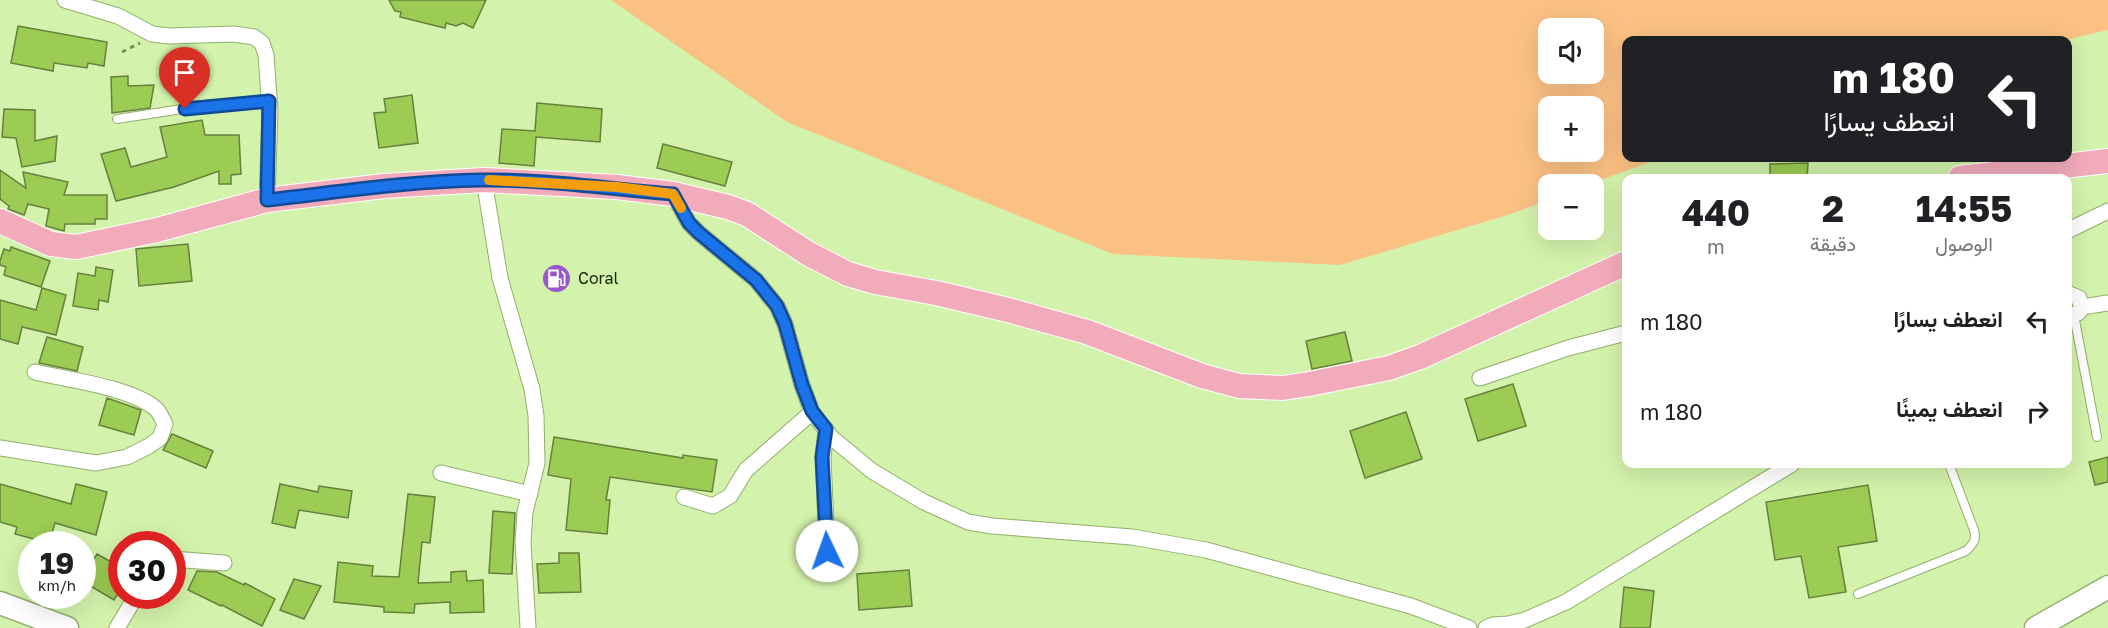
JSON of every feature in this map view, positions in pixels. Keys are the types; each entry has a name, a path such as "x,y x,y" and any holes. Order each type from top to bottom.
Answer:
{"main road":[{"path":"1995,174 2108,161"},
{"path":"0,221 51,244 76,247 157,230 267,200 384,186 484,180 617,187 673,194 728,207 747,214 809,254 848,274 875,282 936,293 1008,310 1075,328 1202,376 1239,386 1264,388 1310,384 1361,375 1399,365 1453,343 1622,265"},
{"path":"2036,628 2108,587"},
{"path":"0,603 67,628"}],"street":[{"path":"64,0 118,16 152,34 169,36 234,34 254,37 262,43 265,48 269,101 267,200"},
{"path":"484,180 500,278 532,389 536,416 537,464 525,512 528,628"},
{"path":"673,194 689,223 756,280 777,306 785,324 802,385 812,411 832,438 872,471 924,502 968,522 1132,537 1206,550 1411,606 1469,628"},
{"path":"2072,229 2108,211"},
{"path":"2072,295 2079,298 2074,313"},
{"path":"2074,313 2108,303"},
{"path":"1480,378 1568,348 1622,334"},
{"path":"0,448 96,463 127,457 160,438 165,424 158,410 147,403 99,386 35,372"},
{"path":"684,497 713,506 730,496 746,470 812,411"},
{"path":"826,429 822,457 828,572"},
{"path":"1486,628 1525,620 1566,602 1785,468"},
{"path":"441,473 530,494"},
{"path":"186,560 224,563"},
{"path":"117,628 128,609"}],"lane":[{"path":"117,119 208,105 269,101"},
{"path":"2074,313 2097,437"},
{"path":"1858,594 1966,550 1974,543 1976,537 1974,530 1951,468"}],"shaded area":[{"path":"611,0 2108,0 2108,30 2072,39 2072,36 1622,36 1622,162 1651,162 1604,179 1604,174 1538,174 1538,204 1340,265 1113,254 787,122"}],"building":[{"path":"389,0 486,0 473,28 463,23 456,26 446,23 445,28 400,17 401,12 395,11"},
{"path":"18,26 107,42 104,66 88,63 87,68 54,63 53,71 11,63"},
{"path":"128,76 128,86 154,85 150,108 112,113 111,77"},
{"path":"412,95 418,143 379,148 374,113 386,112 384,99"},
{"path":"537,103 602,109 600,142 536,137 534,166 499,163 502,129 535,131"},
{"path":"4,109 35,110 35,141 57,136 55,161 22,167 16,138 2,137"},
{"path":"202,120 205,135 239,135 241,174 231,175 231,184 219,184 219,171 174,187 116,201 101,154 125,148 131,167 167,157 160,127"},
{"path":"663,144 732,162 725,186 657,168"},
{"path":"1808,163 1807,174 1770,174 1770,164"},
{"path":"0,170 26,188 23,172 68,182 64,195 107,195 107,219 95,219 95,224 65,224 64,231 46,226 49,209 28,204 24,215 8,209 9,206 0,199"},
{"path":"188,244 192,281 139,286 136,249"},
{"path":"11,247 50,261 41,287 4,275 6,267 0,265 0,261 4,249 10,251"},
{"path":"96,267 113,270 108,302 99,300 98,310 73,306 78,273 95,276"},
{"path":"42,288 66,295 56,335 22,327 18,344 0,339 0,300 36,310"},
{"path":"1345,332 1352,361 1312,369 1306,341"},
{"path":"47,337 83,347 77,371 39,363"},
{"path":"1513,384 1526,426 1478,441 1465,399"},
{"path":"107,398 141,410 134,435 99,425"},
{"path":"1406,412 1422,459 1365,478 1350,431"},
{"path":"172,434 213,451 206,468 163,450"},
{"path":"554,437 683,458 683,455 717,460 712,492 610,477 606,500 610,500 607,534 566,530 571,479 548,475"},
{"path":"2108,457 2108,482 2095,485 2089,462"},
{"path":"0,484 71,504 76,484 107,492 96,535 96,531 82,531 55,523 53,531 18,531 18,535 15,534 17,527 0,522"},
{"path":"280,484 318,492 319,486 352,491 348,518 299,510 295,528 272,523"},
{"path":"1868,485 1877,541 1838,547 1846,592 1809,598 1801,556 1775,560 1766,502"},
{"path":"408,494 435,497 430,543 422,542 418,583 451,582 451,572 466,571 467,581 483,580 484,612 450,613 450,602 415,604 414,613 384,612 384,607 334,602 338,562 373,566 372,576 399,577"},
{"path":"493,511 515,513 512,574 489,573"},
{"path":"559,553 579,553 581,592 539,593 537,564 559,563"},
{"path":"96,556 108,560 108,596 96,589"},
{"path":"909,570 912,606 859,610 857,574"},
{"path":"197,571 217,572 244,585 245,583 275,599 262,626 188,590"},
{"path":"294,579 321,586 304,619 280,610"},
{"path":"1624,587 1654,591 1650,628 1620,628"}],"slow traffic":[{"path":"489,180 617,187 673,194 681,208"}],"place":[{"name":"Coral","path":"557,278"}],"route":[{"path":"185,109 208,105 269,101 267,200 413,183 484,180 617,187 673,194 689,223 756,280 777,306 785,324 802,385 812,411 826,429 822,457 827,551"}]}
